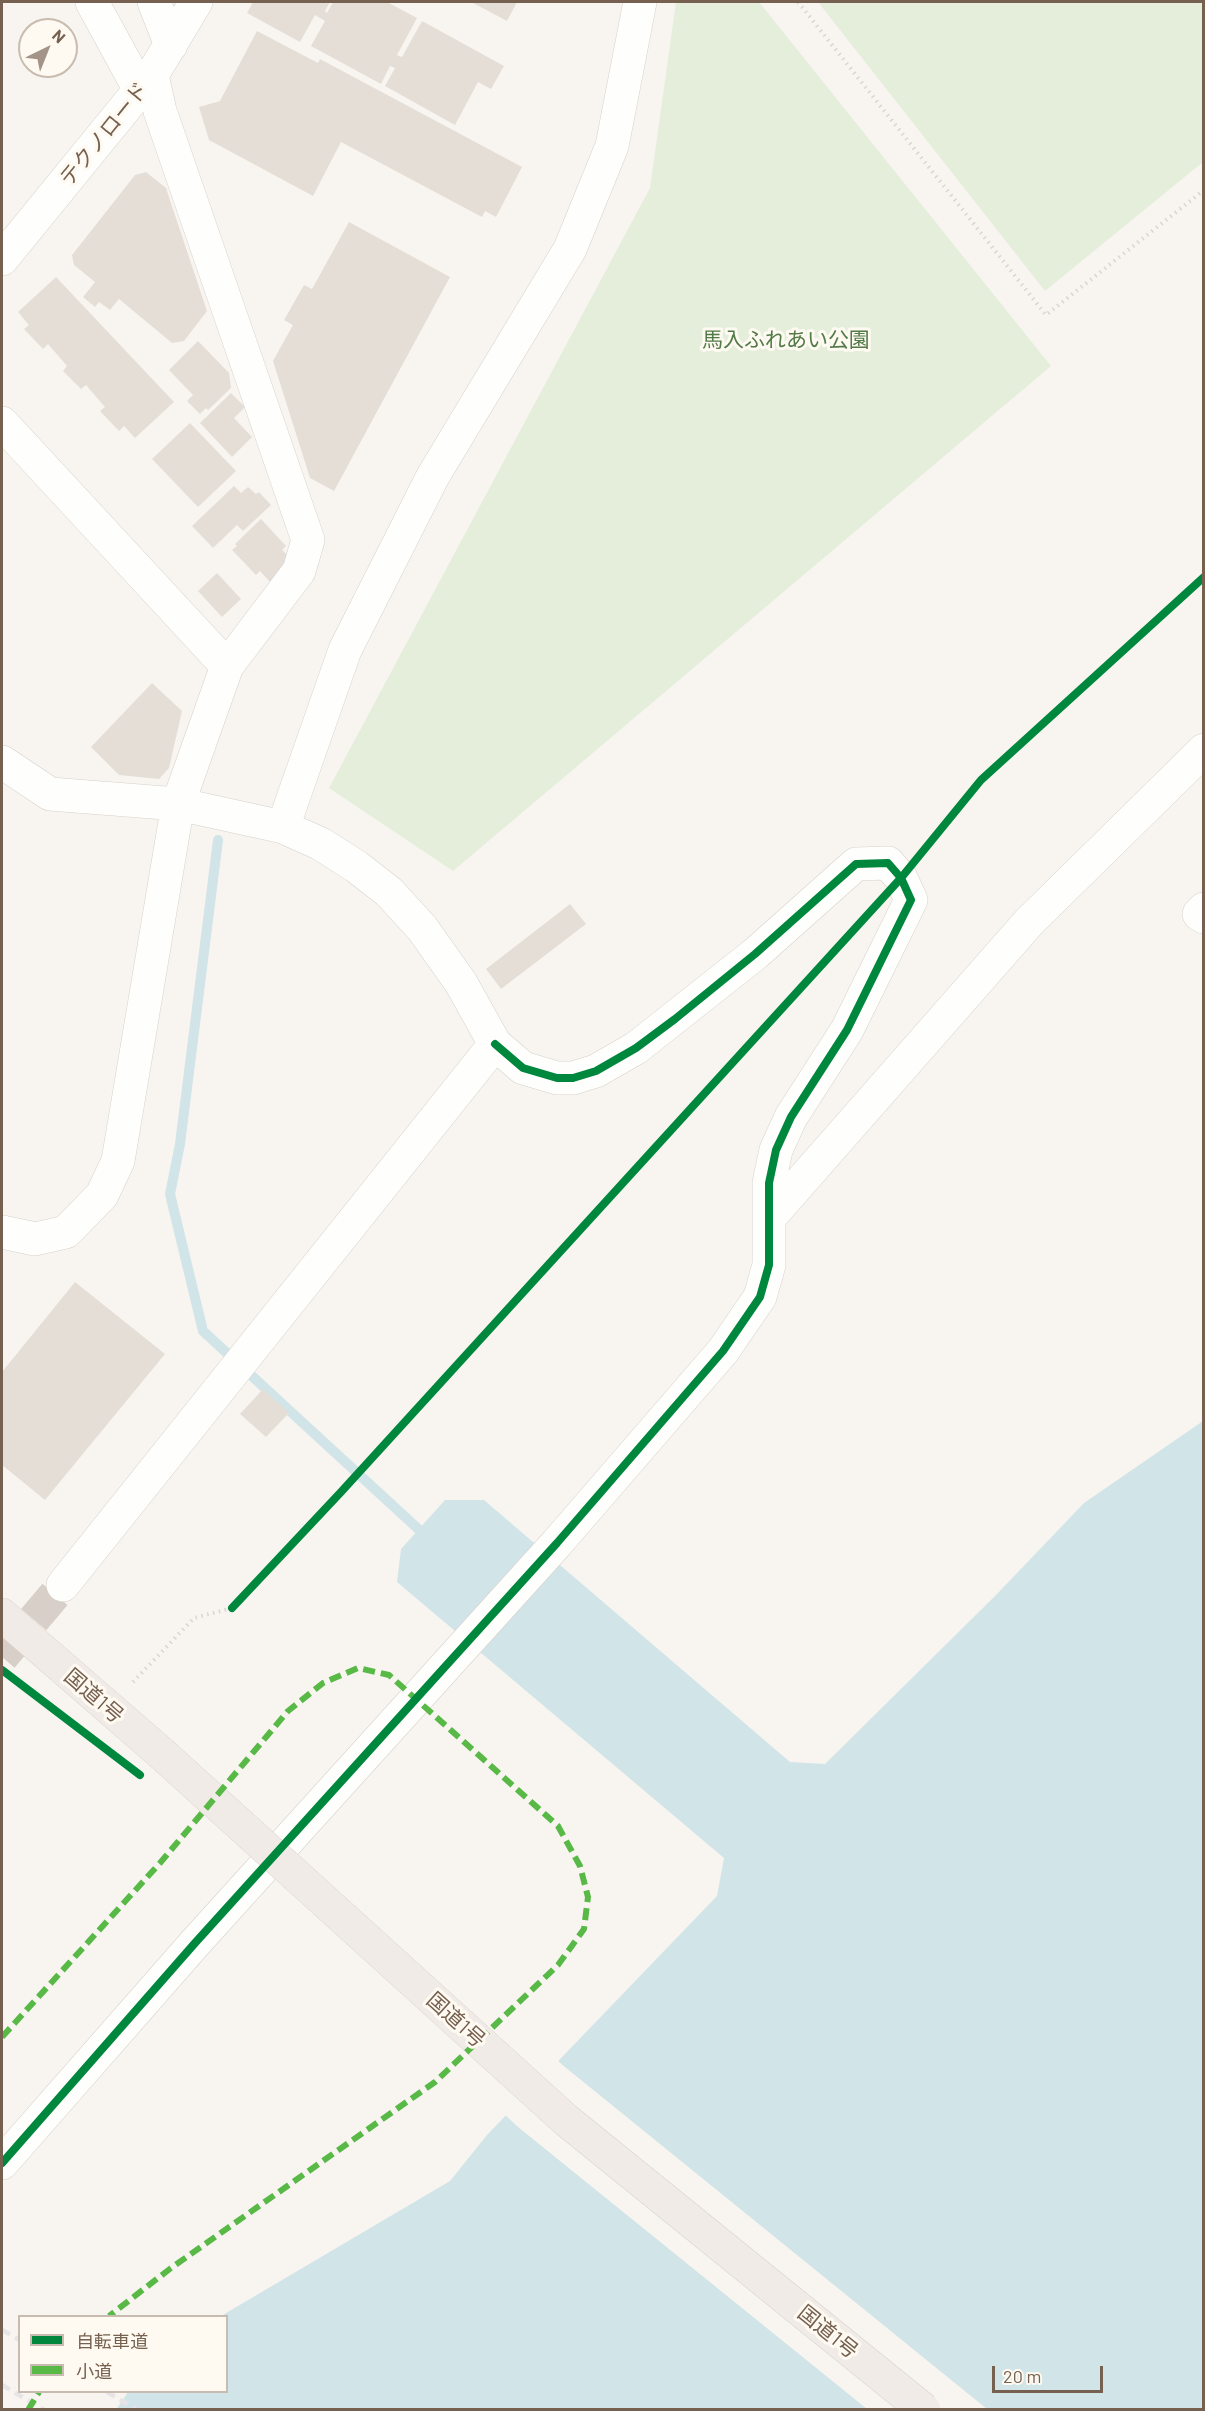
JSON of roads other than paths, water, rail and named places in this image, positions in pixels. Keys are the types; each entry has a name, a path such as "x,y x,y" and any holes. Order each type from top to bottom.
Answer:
{"highway":[{"name":"国道1号","path":"2,1615 161,1754 566,2120 924,2409"}],"street":[{"path":"2,1232 35,1239 66,1232 102,1195 118,1161 178,804 227,666 298,571 308,540 160,111 146,82 92,2"},
{"path":"154,2 171,45"},
{"name":"テクノロード","path":"2,259 146,82 196,2"},
{"path":"283,827 345,650 433,476 570,249 612,146 640,2"},
{"path":"2,423 227,666"},
{"path":"769,1218 1029,922 1203,750"},
{"path":"2,762 50,794 178,804 283,827 321,844 357,867 389,892 422,928 462,982 495,1044 523,1068 557,1078 573,1078 596,1071 636,1048 755,954 856,864 888,863 901,878 911,900 847,1030 787,1125 776,1150 769,1183 769,1265 760,1297 723,1351 557,1543 195,1943 2,2163"},
{"path":"1203,909 1199,914 1203,917"},
{"path":"63,1585 495,1044"}],"waterway":[{"path":"218,840 180,1144 170,1194 203,1331 428,1538"}],"tunnel":[{"path":"2,1657 63,1585"}],"railway":[{"path":"2,2330 18,2339"},
{"path":"2,2385 44,2410"},
{"path":"109,2393 137,2410"}],"park label":[{"name":"馬入ふれあい公園","path":"786,340"}]}
